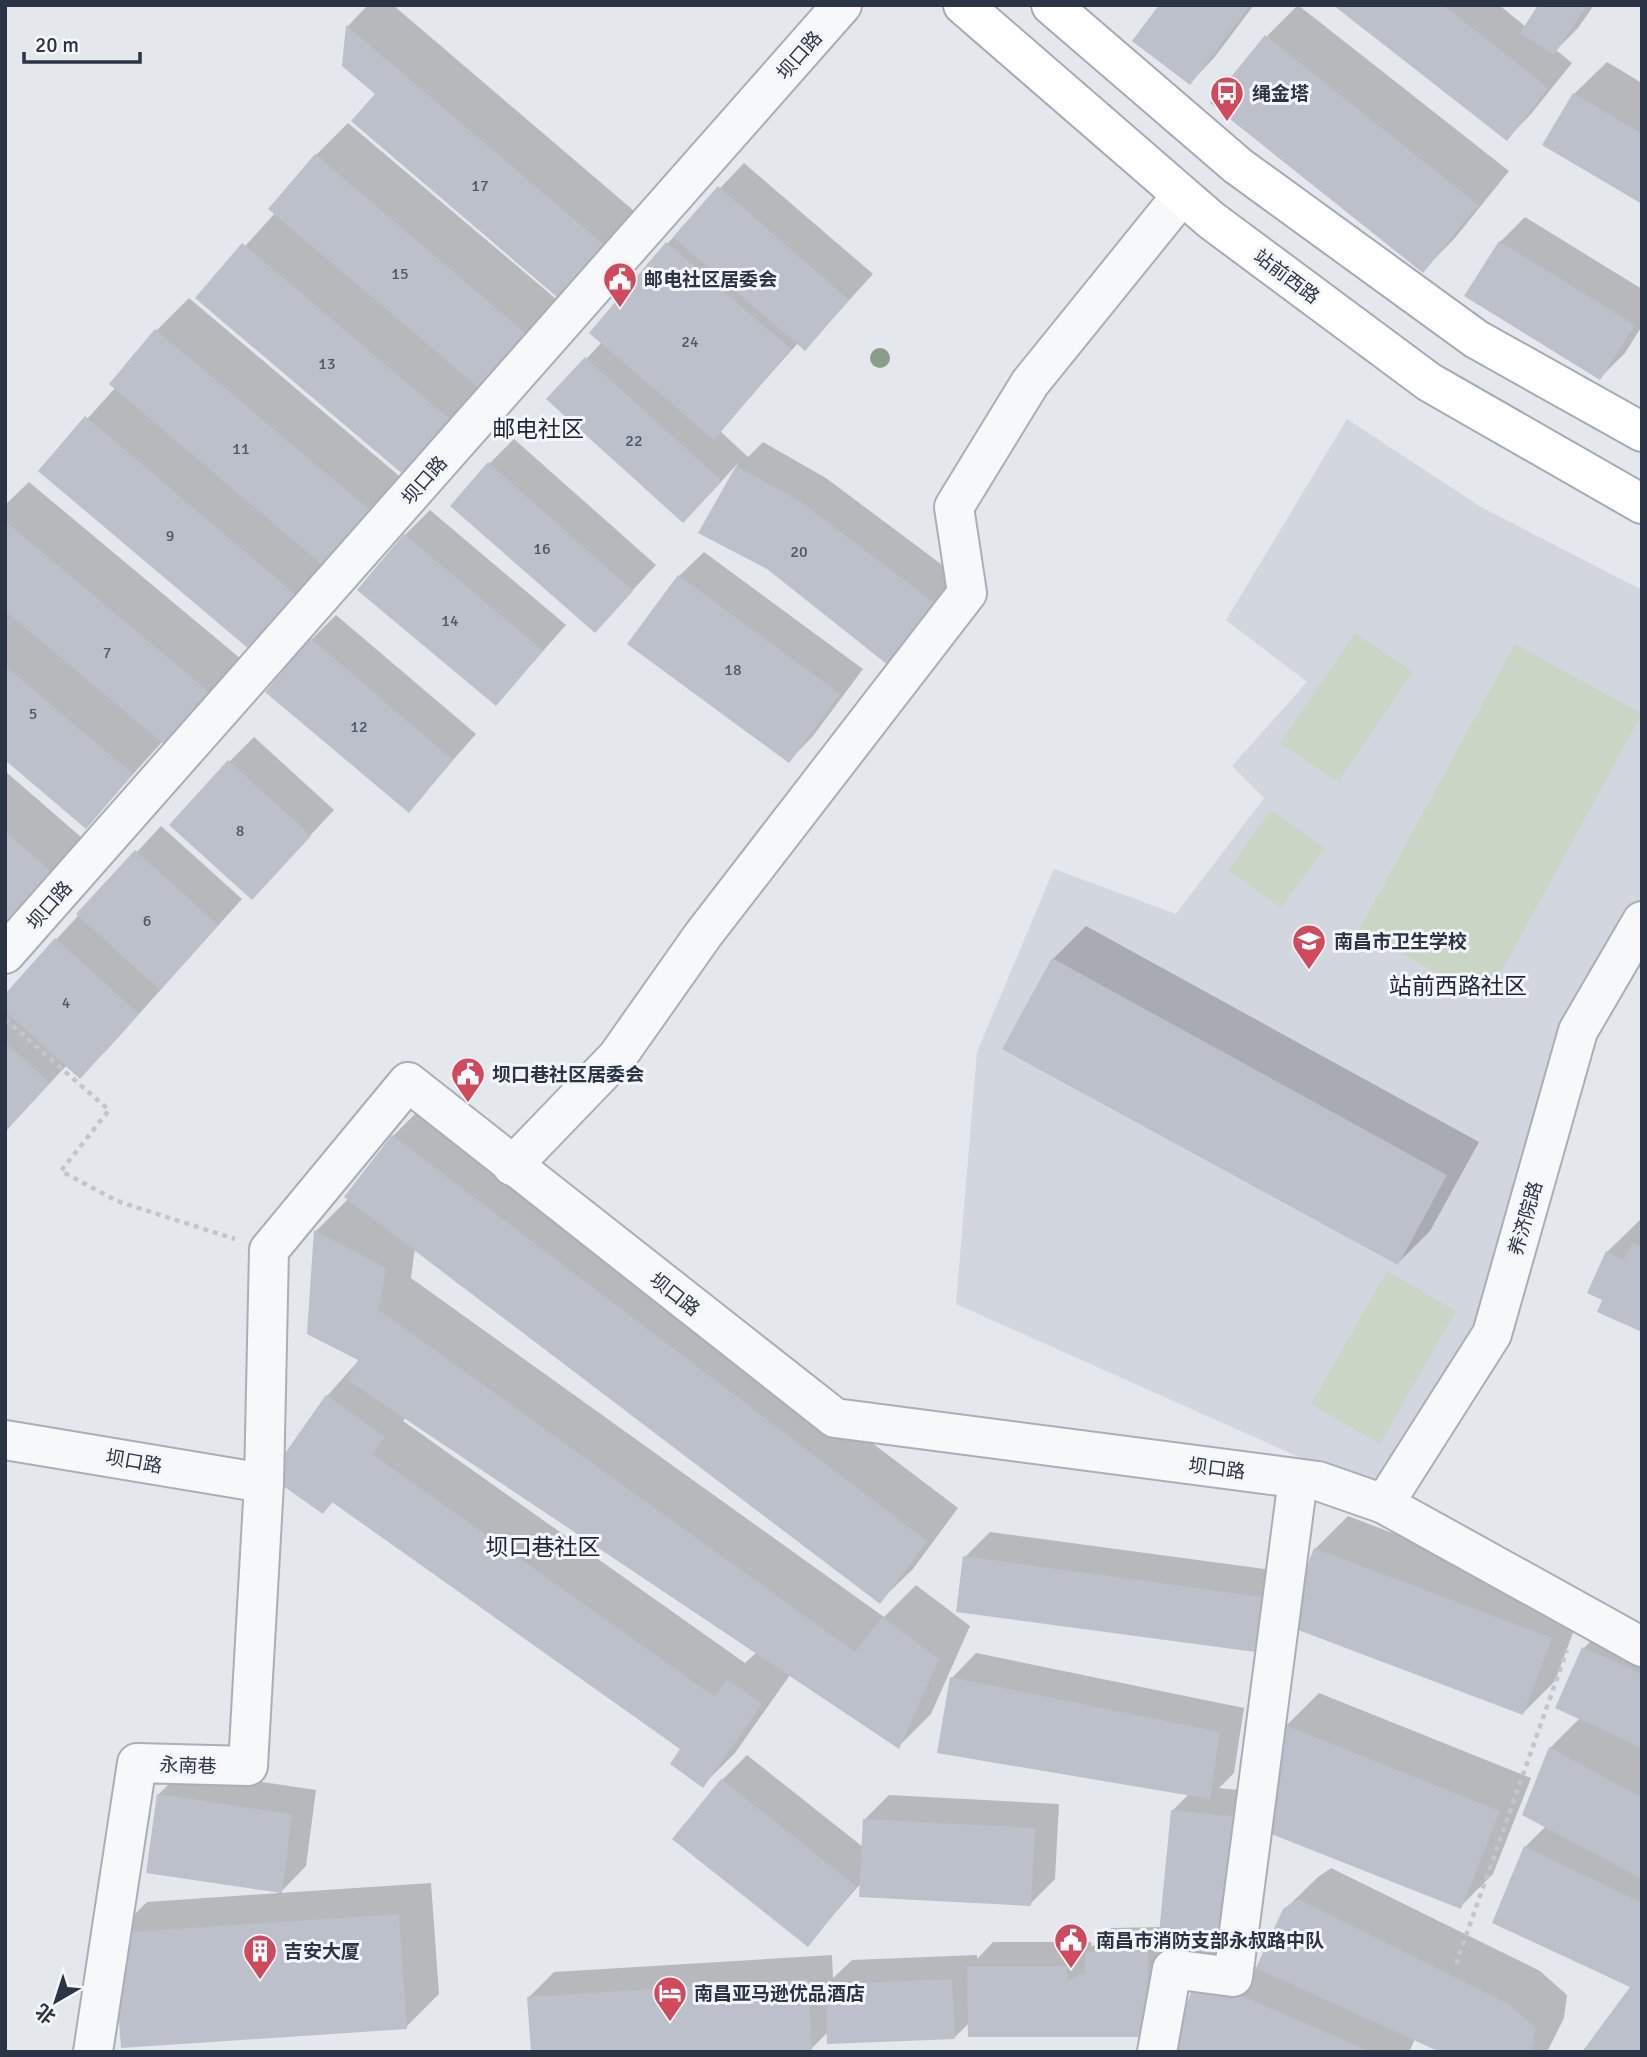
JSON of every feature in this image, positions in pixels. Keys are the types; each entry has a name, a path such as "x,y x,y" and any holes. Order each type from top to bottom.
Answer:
{"main road":[{"name":"站前西路","path":"963,5 1182,195 1429,382 1642,503"},
{"path":"1051,5 1238,166 1476,339 1642,432"}],"lane":[{"name":"坝口路","path":"5,954 842,5"},
{"path":"512,1166 617,1057 703,936 967,593 954,507 1030,383 1182,195"},
{"name":"养济院路","path":"1384,1504 1492,1334 1578,1031 1642,921"},
{"name":"坝口路","path":"269,1250 408,1082 835,1418 1318,1481 1384,1504 1642,1647"},
{"path":"264,1483 269,1250"},
{"name":"坝口路","path":"5,1440 264,1483"},
{"path":"1157,2052 1172,1969 1233,1977 1298,1479"},
{"name":"永南巷","path":"93,2052 137,1763 248,1766 264,1483"}],"path":[{"path":"5,1018 109,1110 61,1171 117,1201 269,1250"},
{"path":"1456,1964 1580,1613"}],"shaded area":[{"name":"南昌市卫生学校","path":"1347,419 1481,507 1642,590 1642,908 1479,1326 1377,1492 956,1304 977,1052 1054,869 1176,914 1264,798 1232,766 1307,682 1226,620"}],"green space":[{"path":"1355,633 1413,672 1338,782 1280,743"},
{"path":"1515,644 1642,714 1486,1000 1359,930"},
{"path":"1271,810 1325,848 1281,908 1228,870"},
{"path":"1387,1271 1456,1311 1380,1444 1311,1404"}],"building":[{"path":"1159,5 1250,5 1190,85 1132,41"},
{"path":"1333,5 1443,5 1548,88 1507,141"},
{"path":"1538,5 1587,5 1554,55 1520,33"},
{"path":"346,25 609,249 564,303 351,121 375,94 342,66"},
{"path":"1265,35 1478,205 1423,273 1210,103"},
{"path":"1573,93 1642,134 1642,204 1542,145"},
{"path":"315,154 531,338 485,393 268,209"},
{"path":"718,186 849,300 805,351 673,237"},
{"path":"1499,241 1635,325 1600,380 1464,296"},
{"path":"666,242 791,349 714,440 589,333"},
{"path":"242,243 459,427 412,482 195,298"},
{"path":"155,329 373,513 326,568 109,384"},
{"path":"585,357 722,481 683,523 546,399"},
{"path":"85,416 302,600 256,655 38,471"},
{"path":"488,462 633,591 595,633 450,506"},
{"path":"736,466 801,502 941,608 893,669 767,569 698,533"},
{"path":"5,521 209,692 165,745 5,611"},
{"path":"404,534 543,651 496,706 357,590"},
{"path":"678,575 840,694 789,763 627,644"},
{"path":"310,638 453,760 409,813 265,692"},
{"path":"5,666 133,774 86,829 5,760"},
{"path":"228,760 311,836 252,900 169,825"},
{"path":"5,831 51,872 5,924"},
{"path":"135,850 218,925 160,990 76,914"},
{"path":"55,938 139,1014 80,1079 5,1011 5,994"},
{"path":"1052,958 1447,1175 1398,1265 1002,1049"},
{"path":"5,1042 50,1083 5,1132"},
{"path":"392,1135 927,1541 880,1604 344,1197"},
{"path":"314,1230 386,1268 379,1310 855,1652 882,1617 939,1659 899,1749 347,1380 358,1360 307,1334"},
{"path":"1632,1243 1642,1247 1642,1332 1597,1312 1602,1300 1587,1293 1606,1251 1624,1260"},
{"path":"326,1395 385,1437 372,1454 715,1697 727,1679 762,1704 703,1788 670,1764 680,1749 332,1502 323,1514 269,1476"},
{"path":"1314,1548 1552,1638 1523,1715 1285,1625"},
{"path":"963,1556 1270,1598 1263,1653 956,1612"},
{"path":"1582,1647 1642,1674 1642,1748 1555,1708"},
{"path":"950,1677 1220,1732 1210,1799 937,1753"},
{"path":"1285,1725 1500,1811 1461,1909 1256,1828"},
{"path":"1549,1747 1642,1798 1642,1879 1522,1815"},
{"path":"721,1779 856,1886 808,1947 672,1839"},
{"path":"157,1794 292,1814 282,1893 146,1873"},
{"path":"1171,1810 1240,1817 1226,1961 1157,1954"},
{"path":"863,1819 1035,1828 1031,1906 859,1897"},
{"path":"1524,1846 1642,1903 1642,2052 1582,2052 1630,1987 1492,1923"},
{"path":"1298,1899 1507,2003 1535,2027 1532,2052 1440,2052 1256,1968 1283,1909"},
{"name":"吉安大厦","path":"399,1914 407,2029 121,2048 113,1933"},
{"path":"1148,1951 1149,2037 968,2037 967,1966 1067,1966 1067,1980 1085,1973 1085,1952"},
{"path":"1198,1977 1372,2052 1183,2052 1169,2045"},
{"name":"南昌亚马逊优品酒店","path":"808,1979 812,2050 531,2052 527,1997"},
{"path":"952,1979 955,2039 827,2044 825,1984"}],"place":[{"name":"绳金塔","path":"1227,123"},
{"name":"邮电社区居委会","path":"620,309"},
{"name":"南昌市卫生学校","path":"1309,971"},
{"name":"坝口巷社区居委会","path":"468,1104"},
{"name":"南昌市消防支部永叔路中队","path":"1071,1970"},
{"name":"吉安大厦","path":"260,1981"},
{"name":"南昌亚马逊优品酒店","path":"670,2023"}],"district":[{"name":"邮电社区","path":"538,429"},
{"name":"站前西路社区","path":"1458,986"},
{"name":"坝口巷社区","path":"543,1547"}]}
